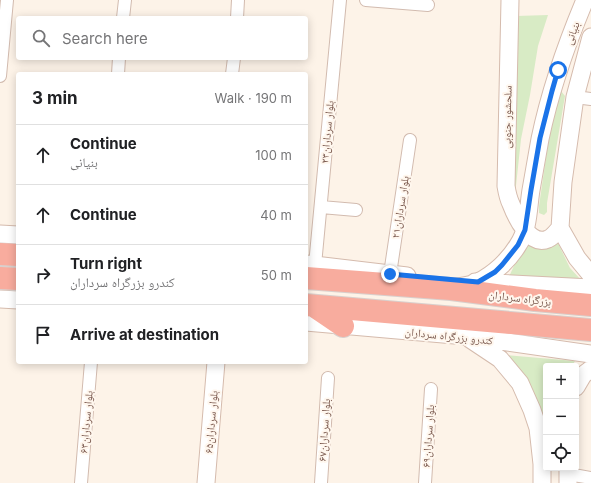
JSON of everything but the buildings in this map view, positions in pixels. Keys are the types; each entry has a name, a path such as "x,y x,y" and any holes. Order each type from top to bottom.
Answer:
{"highway":[{"path":"0,254 16,255"},
{"name":"بزرگراه سرداران","path":"309,269 448,289 535,300 591,305"},
{"path":"421,277 448,289"},
{"path":"0,278 16,280"},
{"path":"308,311 342,326"},
{"path":"308,311 591,330"}],"main road":[{"name":"سلحشور جنوبی","path":"510,0 506,186 510,203 525,230"},
{"name":"بنیانی","path":"478,282 495,272 502,265 518,245 525,230 540,138 552,91 558,70 585,0"},
{"name":"بنیانی","path":"560,228 563,182 583,98 591,37"},
{"path":"552,91 559,87 568,89 583,98"},
{"path":"525,230 531,237 541,240 549,239 560,228 577,258 591,275"},
{"path":"0,234 16,236"},
{"path":"309,269 390,274 478,282 591,288"},
{"path":"448,289 478,282"},
{"path":"0,299 16,300"},
{"name":"کندرو بزرگراه سرداران","path":"342,326 466,336 591,354"},
{"path":"466,336 500,359 520,383 538,428 543,457"},
{"name":"بلوار سرداران۶۵","path":"206,483 216,364"},
{"path":"579,382 583,375 591,369"},
{"path":"542,483 543,471"}],"street":[{"path":"0,76 7,0"},
{"path":"123,16 125,0"},
{"path":"237,16 238,0"},
{"name":"بلوار سرداران۲۳","path":"309,269 321,207 340,0"},
{"path":"366,0 428,5"},
{"path":"118,72 119,60"},
{"path":"232,72 234,60"},
{"name":"بلوار سرداران۲۱","path":"390,274 410,140"},
{"path":"321,207 356,210"},
{"name":"بلوار سرداران۶۳","path":"81,483 91,364"},
{"name":"بلوار سرداران۶۷","path":"321,483 328,378"},
{"name":"بلوار سرداران۶۹","path":"425,483 431,389"},
{"path":"568,475 591,478"}],"green space":[{"path":"548,15 538,46 521,139 515,195 509,188 516,16"},
{"path":"561,91 565,96 547,203 547,212 544,215 539,213 539,206 555,94"},
{"path":"527,237 556,239 570,268 582,281 508,279"},
{"path":"505,355 575,361 574,363 543,363 543,423"}],"route":[{"path":"390,274 478,282 495,272 502,265 518,245 525,230 540,138 558,70"}]}
